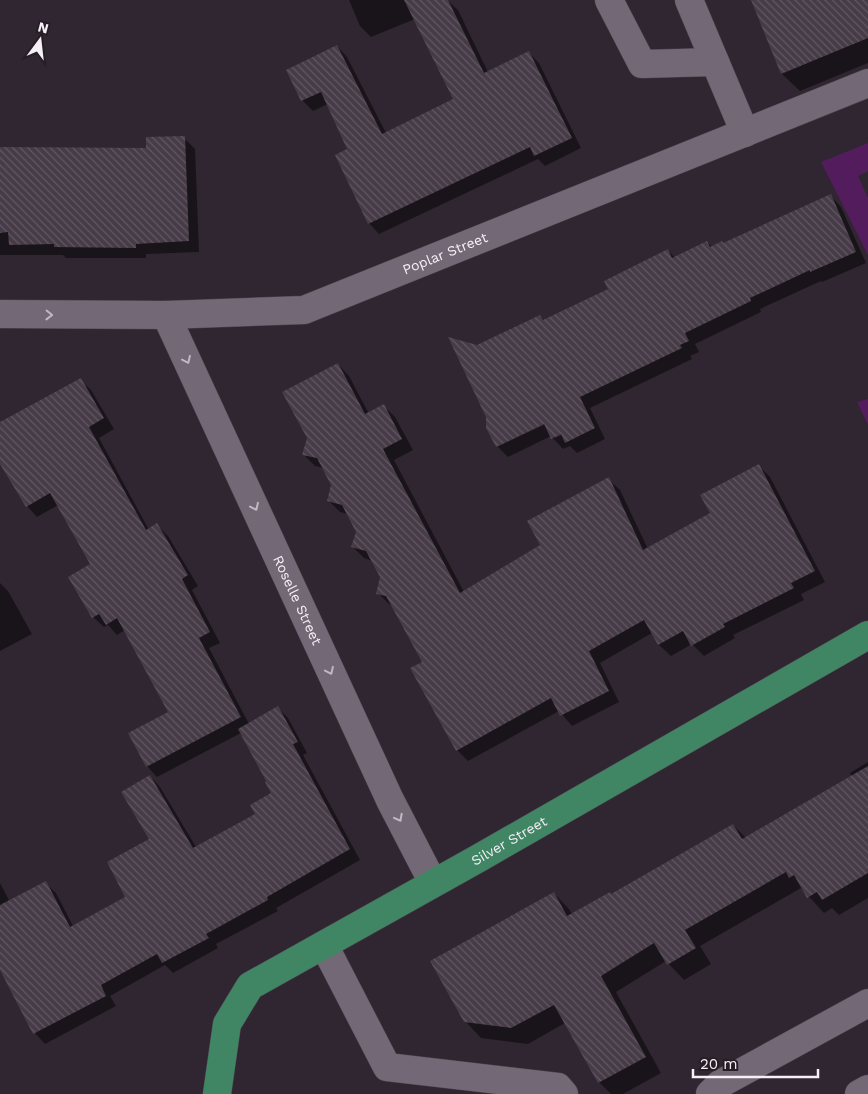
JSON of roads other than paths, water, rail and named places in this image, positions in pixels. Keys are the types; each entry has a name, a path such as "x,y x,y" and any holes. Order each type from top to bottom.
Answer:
{"main road":[{"name":"Silver Street","path":"217,1094 226,1024 250,986 868,636"}],"street":[{"path":"609,0 642,64 715,62"},
{"path":"689,0 745,133"},
{"name":"Poplar Street","path":"0,314 166,315 304,310 868,83"},
{"name":"Roselle Street","path":"166,315 390,800 433,883"},
{"path":"324,945 387,1066 558,1087 564,1094"},
{"path":"710,1094 720,1084 868,1003"},
{"path":"859,1094 868,1089"}]}
